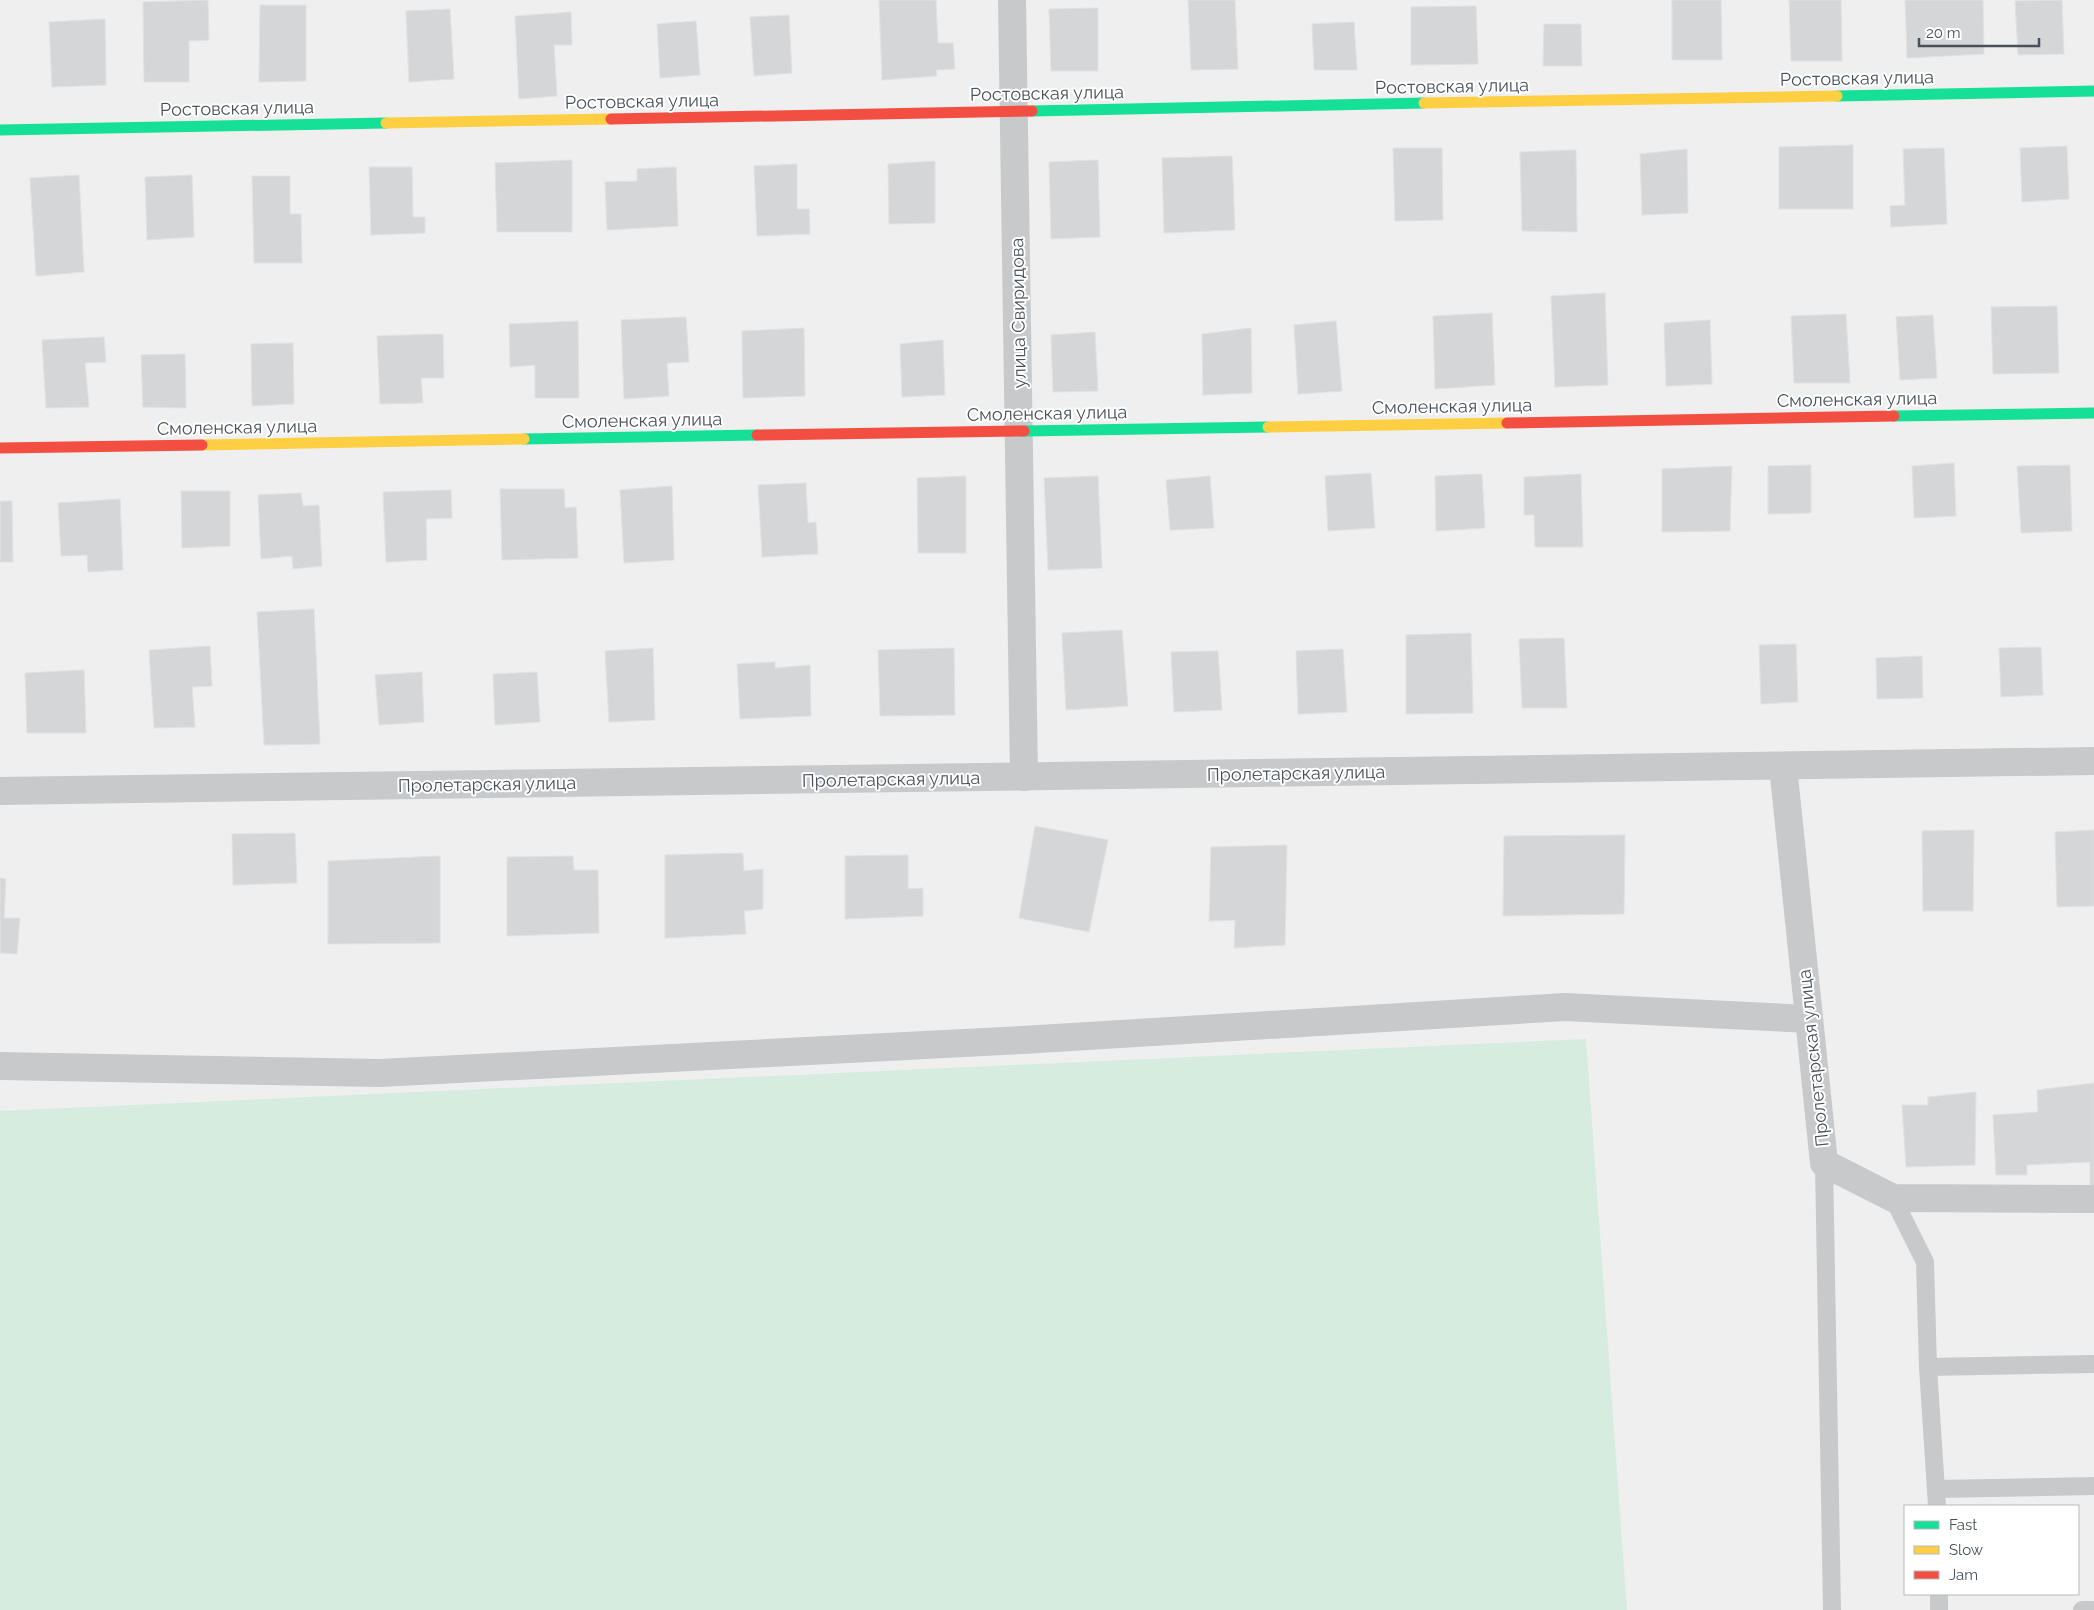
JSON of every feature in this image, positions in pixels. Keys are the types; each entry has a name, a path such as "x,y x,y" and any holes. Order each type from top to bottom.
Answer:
{"street":[{"name":"улица Свиридова","path":"1012,0 1024,777"},
{"name":"Ростовская улица","path":"0,130 2094,91"},
{"name":"Смоленская улица","path":"0,448 2094,413"},
{"name":"Пролетарская улица","path":"0,791 2094,761"},
{"name":"Пролетарская улица","path":"1783,766 1824,1163 1894,1198 2094,1199"},
{"path":"0,1066 380,1073 1022,1040 1565,1006 1809,1018"}],"lane":[{"path":"1824,1163 1832,1610"},
{"path":"1894,1198 1925,1262 1928,1367 1937,1505"},
{"path":"1928,1367 2094,1364"},
{"path":"1936,1489 2094,1486"},
{"path":"1939,1595 1939,1610"},
{"path":"2082,1610 2094,1610"}],"green space":[{"path":"1586,1039 1627,1610 0,1610 0,1111"}],"building":[{"path":"208,0 209,40 189,41 189,82 144,82 143,2"},
{"path":"879,0 936,0 938,43 953,43 955,69 936,70 937,76 882,80"},
{"path":"1188,0 1235,0 1238,69 1191,70"},
{"path":"1672,0 1721,0 1722,60 1672,60"},
{"path":"1789,0 1841,0 1842,61 1791,61"},
{"path":"1905,0 1983,0 1984,54 1907,58"},
{"path":"2062,0 2064,54 2018,55 2015,1"},
{"path":"260,5 306,5 306,81 259,82"},
{"path":"1476,6 1478,64 1411,65 1411,7"},
{"path":"1098,8 1098,71 1051,71 1049,9"},
{"path":"450,9 454,79 409,82 406,11"},
{"path":"571,12 572,45 554,45 557,96 519,99 515,16"},
{"path":"789,15 792,73 754,76 750,17"},
{"path":"105,19 106,85 52,87 49,22"},
{"path":"696,21 700,75 660,78 657,24"},
{"path":"1354,22 1357,70 1314,70 1312,24"},
{"path":"1544,24 1581,24 1582,66 1543,66"},
{"path":"1853,145 1853,209 1779,209 1779,147"},
{"path":"2067,146 2069,199 2022,202 2020,148"},
{"path":"1393,148 1442,148 1443,220 1395,221"},
{"path":"1944,148 1947,224 1891,227 1890,206 1905,205 1903,149"},
{"path":"1687,149 1688,213 1642,215 1640,154"},
{"path":"1576,150 1577,232 1522,231 1520,152"},
{"path":"1232,156 1235,230 1164,233 1162,158"},
{"path":"572,160 572,232 497,232 495,163"},
{"path":"1098,160 1100,237 1051,239 1049,162"},
{"path":"935,161 935,223 889,224 888,164"},
{"path":"797,164 797,209 809,209 810,234 757,236 754,166"},
{"path":"369,167 412,167 413,217 425,217 425,233 371,235"},
{"path":"676,167 678,226 607,230 605,182 637,181 637,169"},
{"path":"79,175 84,272 36,276 30,178"},
{"path":"192,175 194,237 147,240 145,177"},
{"path":"252,176 290,176 290,214 301,214 302,263 254,263"},
{"path":"1605,293 1608,385 1555,387 1551,296"},
{"path":"2057,306 2059,373 1993,374 1991,307"},
{"path":"1492,313 1495,385 1435,389 1433,316"},
{"path":"1846,314 1850,383 1794,383 1791,316"},
{"path":"1933,315 1937,378 1900,380 1896,317"},
{"path":"686,317 689,362 667,363 669,396 624,399 621,320"},
{"path":"1710,320 1712,384 1666,386 1664,323"},
{"path":"578,321 579,398 535,398 535,365 510,367 509,324"},
{"path":"1336,321 1342,391 1298,394 1294,325"},
{"path":"804,328 805,396 743,398 742,331"},
{"path":"1251,328 1252,393 1203,395 1202,334"},
{"path":"1095,332 1098,391 1053,392 1051,335"},
{"path":"443,334 444,378 421,378 423,403 380,404 377,336"},
{"path":"104,337 106,362 85,363 89,407 46,408 42,340"},
{"path":"943,340 945,395 902,397 900,344"},
{"path":"293,343 294,404 252,406 251,344"},
{"path":"185,354 186,408 143,407 141,355"},
{"path":"1954,463 1956,516 1914,518 1912,466"},
{"path":"1811,465 1811,513 1768,514 1768,466"},
{"path":"2070,465 2072,531 2021,533 2017,466"},
{"path":"1732,466 1730,531 1662,532 1662,469"},
{"path":"1371,473 1375,528 1328,531 1325,476"},
{"path":"1482,474 1485,528 1436,531 1435,476"},
{"path":"1581,474 1583,547 1535,547 1534,515 1524,515 1524,477"},
{"path":"966,476 966,553 918,553 917,478"},
{"path":"1098,476 1102,568 1048,570 1044,478"},
{"path":"1210,476 1214,528 1170,530 1166,480"},
{"path":"806,483 808,523 816,522 818,554 762,557 758,485"},
{"path":"672,486 674,560 624,563 620,490"},
{"path":"500,489 564,489 565,508 576,507 578,558 502,560"},
{"path":"451,490 452,518 426,519 427,560 386,562 383,492"},
{"path":"181,491 230,491 230,546 182,548"},
{"path":"301,493 303,506 319,505 322,566 293,569 292,556 261,559 258,495"},
{"path":"120,499 123,570 88,572 87,555 61,556 58,503"},
{"path":"0,501 12,501 13,562 0,562"},
{"path":"314,609 320,744 264,745 257,612"},
{"path":"1122,630 1128,706 1066,710 1062,633"},
{"path":"1471,633 1473,713 1406,714 1406,635"},
{"path":"1564,638 1567,708 1522,708 1519,639"},
{"path":"1796,644 1798,702 1761,704 1759,645"},
{"path":"210,646 212,686 192,687 195,727 154,728 149,650"},
{"path":"2041,647 2043,695 2001,697 1999,648"},
{"path":"653,648 655,720 609,722 605,651"},
{"path":"954,648 955,715 880,716 878,650"},
{"path":"1343,649 1347,712 1298,714 1296,651"},
{"path":"1218,651 1222,710 1174,712 1171,652"},
{"path":"1922,656 1923,698 1877,699 1876,658"},
{"path":"775,662 775,668 810,665 811,716 740,719 737,664"},
{"path":"84,670 86,733 27,733 25,673"},
{"path":"422,672 424,722 379,725 375,675"},
{"path":"537,672 540,722 495,725 493,674"},
{"path":"1035,826 1108,840 1089,932 1019,918"},
{"path":"1974,830 1973,911 1923,911 1922,831"},
{"path":"2094,830 2094,906 2057,907 2055,832"},
{"path":"295,833 297,883 233,885 232,834"},
{"path":"1625,835 1624,914 1503,916 1504,836"},
{"path":"1287,845 1285,945 1234,948 1235,920 1209,921 1211,847"},
{"path":"743,853 744,871 763,869 763,909 744,911 746,934 665,938 665,855"},
{"path":"908,855 908,889 923,888 923,916 845,919 845,856"},
{"path":"440,856 440,943 328,944 328,861"},
{"path":"573,856 574,870 598,870 599,933 507,936 507,857"},
{"path":"0,878 6,879 4,918 20,918 17,954 0,953"},
{"path":"2094,1083 2094,1189 2090,1189 2090,1162 2027,1165 2027,1175 1996,1175 1993,1115 2038,1112 2037,1090"},
{"path":"1976,1092 1975,1165 1906,1167 1902,1105 1928,1105 1928,1097"}],"traffic: fast":[{"path":"1837,96 2094,91"},
{"path":"1032,111 1424,103"},
{"path":"0,130 386,123"},
{"path":"1894,416 2094,413"},
{"path":"1024,431 1268,427"},
{"path":"524,439 757,435"}],"traffic: slow":[{"path":"1424,103 1837,96"},
{"path":"386,123 611,119"},
{"path":"1268,427 1507,423"},
{"path":"202,445 524,439"}],"traffic: jam":[{"path":"611,119 1032,111"},
{"path":"1507,423 1894,416"},
{"path":"757,435 1024,431"},
{"path":"0,448 202,445"}]}
